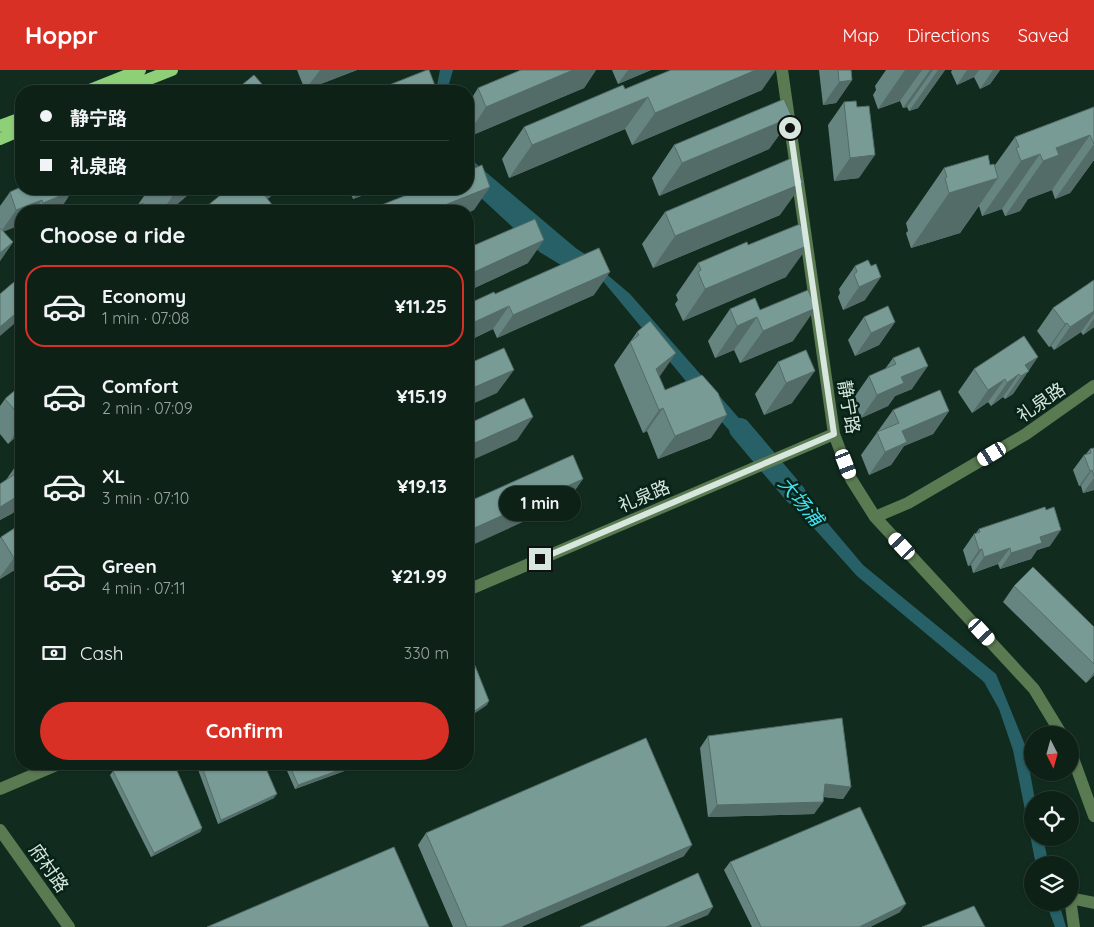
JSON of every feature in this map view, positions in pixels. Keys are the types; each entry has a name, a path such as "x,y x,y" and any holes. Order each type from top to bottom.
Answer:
{"main road":[{"path":"102,85 140,70"},
{"path":"134,85 172,70"},
{"path":"0,126 15,120"},
{"path":"0,139 15,133"}],"street":[{"name":"静宁路","path":"782,70 834,434 851,479 875,518 1034,689 1057,726"},
{"name":"礼泉路","path":"875,518 908,503 1026,434 1094,386"},
{"name":"礼泉路","path":"474,587 834,434"},
{"path":"0,789 45,770"},
{"path":"1079,775 1094,816"},
{"name":"府村路","path":"0,830 69,927"},
{"path":"1074,927 1070,898 1094,903"}],"water":[{"path":"440,70 453,70 449,85 437,85"},
{"path":"474,162 630,294 766,449 751,455 690,386 598,275 546,243 474,177"},
{"path":"782,469 863,565 996,674 1024,743 1024,781 1032,781 1033,791 1024,791 1024,805 1013,750 999,709 984,682 857,576 766,475"},
{"path":"1032,846 1045,846 1047,856 1034,856"},
{"path":"1049,911 1061,911 1066,927 1055,927"}],"building":[{"path":"429,70 435,85 389,85"},
{"path":"521,70 573,70 486,107 478,88"},
{"path":"671,70 756,70 655,113 648,97 532,145 524,127 623,85 625,89"},
{"path":"838,70 851,70 852,80 839,82"},
{"path":"254,75 263,85 242,85"},
{"path":"784,99 792,117 682,163 674,145"},
{"path":"856,101 857,107 869,106 875,155 850,158 844,102"},
{"path":"1094,107 1094,144 1090,135 1056,148 1059,155 1043,161 1040,154 1021,161 1016,148 1019,147 1015,137"},
{"path":"988,155 990,165 994,164 998,178 949,193 944,168"},
{"path":"792,158 803,183 675,236 665,212"},
{"path":"482,165 490,187 474,193 474,168"},
{"path":"15,190 15,195 62,195 43,203 42,200 29,205 15,205 15,207 10,192"},
{"path":"221,195 264,195 272,205 208,205"},
{"path":"407,195 470,195 445,205 382,205"},
{"path":"535,219 544,240 474,272 474,245"},
{"path":"800,224 809,245 705,289 698,272 701,270 698,263 747,242 748,245"},
{"path":"0,228 13,242 0,253"},
{"path":"599,248 610,272 513,315 509,306 474,322 474,301 494,292 495,294"},
{"path":"868,260 871,266 876,264 881,277 859,287 854,274 857,272 855,266"},
{"path":"1094,280 1094,311 1070,327 1067,323 1065,324 1053,308"},
{"path":"15,281 15,314 0,327 0,294"},
{"path":"808,290 816,308 763,331 757,317 737,326 730,309 755,298 760,310"},
{"path":"888,306 895,322 871,333 864,317"},
{"path":"650,321 676,353 656,369 665,390 702,375 718,393 727,415 675,436 663,408 659,410 630,342 639,335 637,332"},
{"path":"1024,336 1038,357 1025,365 1029,371 1021,376 1019,374 1007,383 1005,379 988,390 974,369"},
{"path":"919,347 928,366 901,377 904,383 877,395 869,376 896,364 893,358"},
{"path":"504,348 514,370 474,387 474,361"},
{"path":"806,350 815,371 786,383 778,362"},
{"path":"15,390 15,410 5,399"},
{"path":"940,390 949,411 902,431 907,442 885,452 877,432 899,423 893,410"},
{"path":"524,398 533,417 474,443 474,421"},
{"path":"1094,448 1094,477 1084,455 1091,453 1090,449"},
{"path":"573,455 583,479 474,528 474,499"},
{"path":"15,474 15,498 0,507 0,484"},
{"path":"1045,507 1046,510 1054,507 1061,530 1040,537 1042,543 1011,553 1010,548 984,557 982,549 979,550 974,534 980,532 979,529"},
{"path":"15,528 14,558 1,537"},
{"path":"1033,567 1094,627 1094,664 1014,586"},
{"path":"474,663 489,701 474,712"},
{"path":"842,718 851,787 825,784 823,802 717,805 708,736"},
{"path":"646,738 692,845 501,927 467,927 426,833"},
{"path":"177,770 202,828 154,853 113,771"},
{"path":"203,770 267,770 277,794 221,820"},
{"path":"292,770 339,770 298,785"},
{"path":"860,807 906,904 859,927 761,927 730,862"},
{"path":"394,847 429,927 207,927"},
{"path":"698,873 713,907 666,927 580,927"},
{"path":"974,906 985,927 922,927"}],"waterway":[{"name":"大场浦","path":"474,177 546,243 595,273"},
{"name":"大场浦","path":"740,429 795,494"}],"route":[{"path":"540,559 834,434 790,128"}]}
